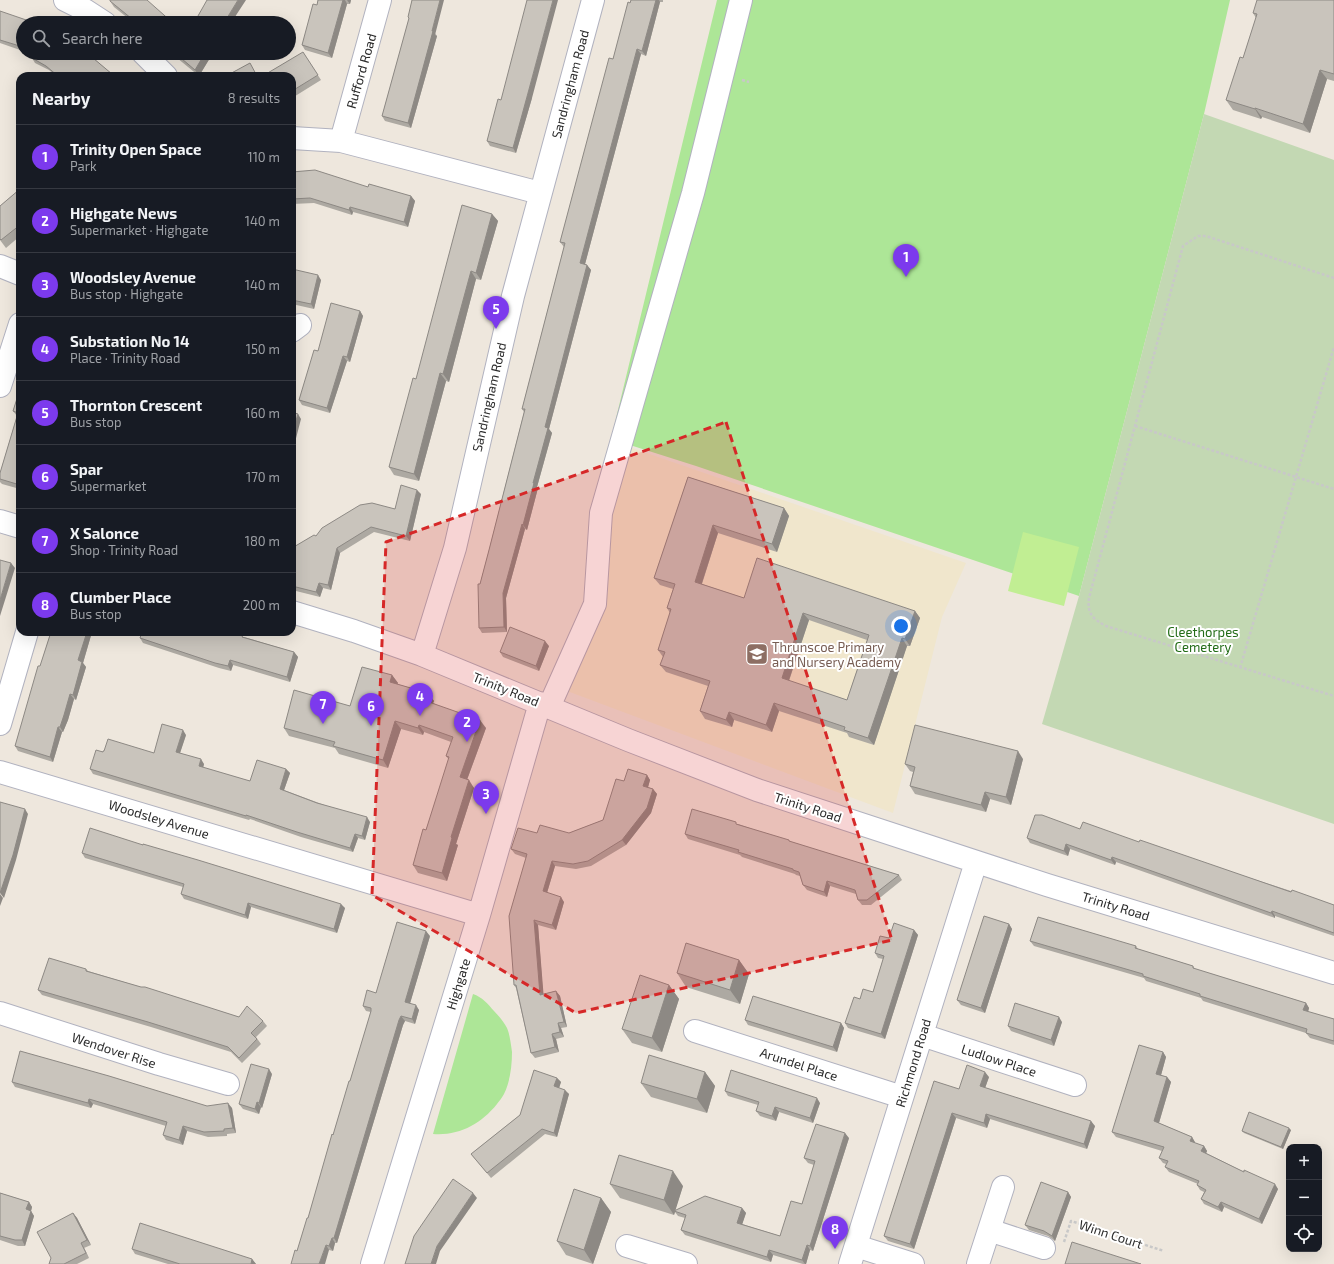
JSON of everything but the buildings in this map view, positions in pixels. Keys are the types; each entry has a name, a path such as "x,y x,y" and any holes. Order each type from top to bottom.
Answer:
{"street":[{"path":"65,0 94,16"},
{"name":"Rufford Road","path":"341,142 380,0"},
{"name":"Sandringham Road","path":"422,655 454,548 513,296 593,0"},
{"name":"Highgate","path":"372,1264 545,705 596,604 602,513 692,193 742,0"},
{"path":"150,60 162,72"},
{"path":"296,138 341,142 540,193"},
{"path":"0,266 16,272"},
{"path":"0,386 16,336"},
{"path":"0,521 16,526"},
{"name":"Trinity Road","path":"296,613 354,631 422,655 757,790 976,862 1334,973"},
{"path":"0,724 26,636"},
{"name":"Woodsley Avenue","path":"0,772 479,915"},
{"name":"Richmond Road","path":"853,1255 976,862"},
{"name":"Wendover Rise","path":"0,1013 228,1084"},
{"name":"Arundel Place","path":"695,1031 902,1097"},
{"name":"Ludlow Place","path":"922,1035 1075,1085"},
{"path":"978,1264 1003,1188"},
{"path":"989,1230 1044,1248"},
{"path":"627,1246 686,1264"},
{"path":"853,1255 913,1264"}],"path":[{"path":"1334,278 1206,236 1198,236 1183,246 1089,598 1088,608 1094,620 1106,626 1334,696"},
{"path":"1240,668 1334,347"},
{"path":"1135,426 1334,489"},
{"name":"Winn Court","path":"1044,1248 1046,1241 1063,1246 1071,1221 1164,1251"}],"highlighted area":[{"path":"726,422 892,940 576,1013 372,895 386,542"}],"shaded area":[{"name":"Thrunscoe Primary and Nursery Academy","path":"629,447 966,563 942,617 893,813 567,691 608,592 611,508"}],"green space":[{"path":"717,0 1230,0 1204,114 1079,596 696,466 611,439"},
{"name":"Cleethorpes Cemetery","path":"1204,114 1334,160 1334,824 1042,724 1079,596"},
{"path":"1023,532 1079,547 1064,606 1008,591"},
{"path":"473,994 487,1003 507,1028 512,1052 508,1084 497,1104 477,1123 452,1133 433,1134"}],"place":[{"name":"Trinity Open Space","path":"906,277"},
{"name":"Thornton Crescent","path":"496,329"},
{"name":"Thrunscoe Primary and Nursery Academy","path":"757,654"},
{"name":"Substation No 14","path":"420,716"},
{"name":"X Salonce","path":"323,724"},
{"name":"Spar","path":"371,726"},
{"name":"Highgate News","path":"467,742"},
{"name":"Woodsley Avenue","path":"486,814"},
{"name":"Clumber Place","path":"835,1249"}]}
